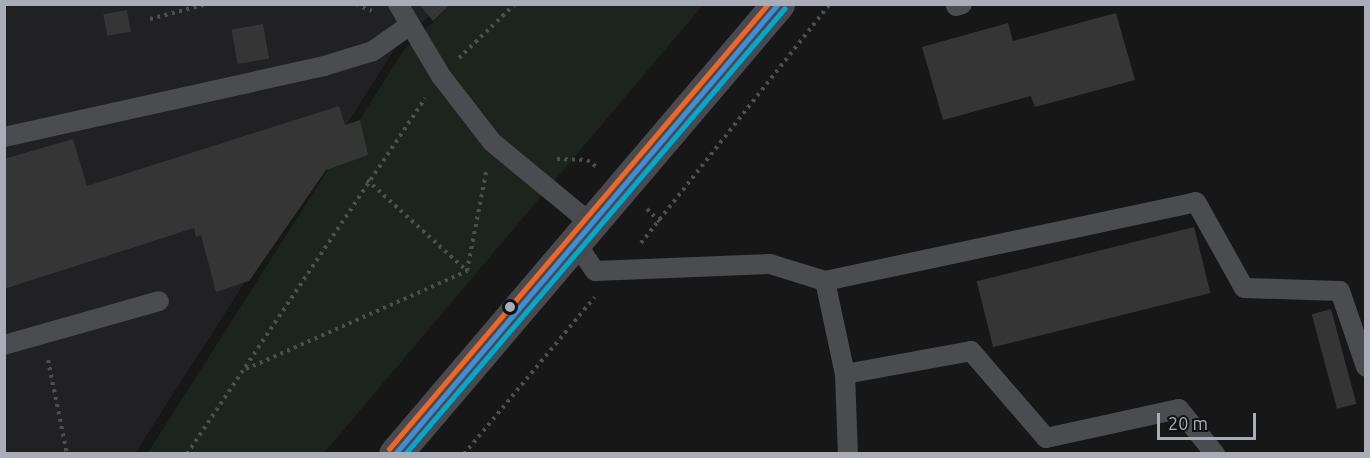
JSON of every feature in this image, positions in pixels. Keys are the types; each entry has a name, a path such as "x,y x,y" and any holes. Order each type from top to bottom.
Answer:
{"main road":[{"path":"395,453 581,231 778,4"}],"lane":[{"path":"398,4 407,27 492,142 581,231 595,271 619,268 770,264 825,281 1196,202 1244,288 1340,291 1365,368"},
{"path":"4,137 324,66 373,51 407,27"},
{"path":"825,281 845,374 848,453"},
{"path":"4,345 159,301"},
{"path":"845,374 971,351 1047,438 1179,409 1215,453"}],"path":[{"path":"150,20 207,4"},
{"path":"187,453 245,369 367,180 441,76 515,4"},
{"path":"464,453 619,268 830,4"},
{"path":"467,271 492,142"},
{"path":"367,180 467,271"},
{"path":"245,369 467,271"},
{"path":"43,334 67,453"}],"shaded area":[{"path":"4,5 441,5 396,47 135,453 5,453"},
{"path":"451,5 703,5 324,453 147,454 404,50"}],"building":[{"path":"419,4 451,4 433,21"},
{"path":"127,10 131,32 107,36 103,14"},
{"path":"1116,13 1135,80 1035,107 1031,96 943,120 922,47 1008,23 1013,41"},
{"path":"263,24 269,58 238,64 231,30"},
{"path":"339,106 345,125 360,120 368,155 326,170 249,281 216,292 201,235 196,237 194,228 4,289 4,159 73,139 87,186"},
{"path":"1194,227 1210,293 993,347 977,281"},
{"path":"1331,309 1356,404 1337,409 1312,314"}],"transit line":[{"path":"389,449 768,4"},
{"path":"395,454 778,4"},
{"path":"405,454 784,9"}]}
